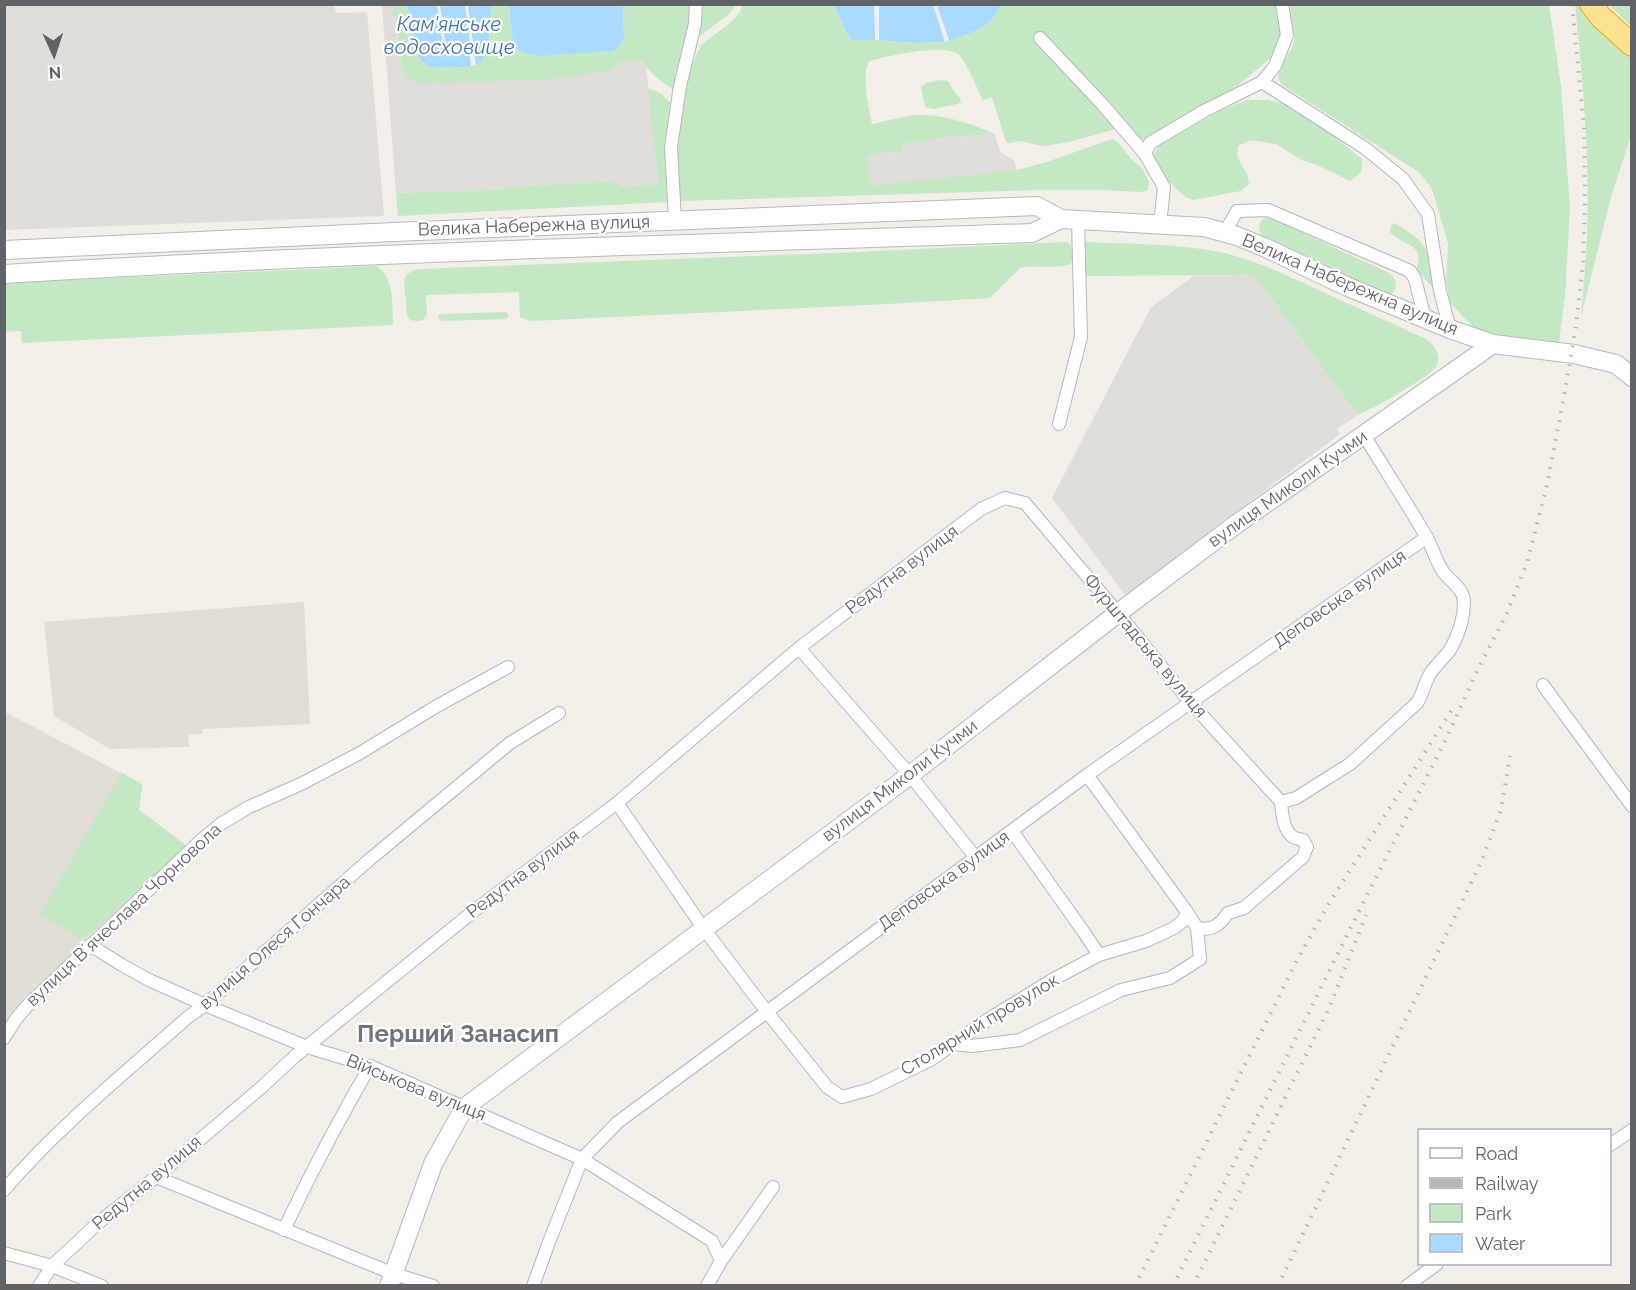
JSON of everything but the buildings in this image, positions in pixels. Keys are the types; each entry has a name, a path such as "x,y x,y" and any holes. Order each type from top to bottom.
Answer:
{"highway":[{"path":"1591,4 1601,17 1632,45"}],"street":[{"path":"675,220 671,147 680,86 695,24 696,4"},
{"path":"1145,154 1150,143 1204,111 1262,82 1275,66 1287,35 1282,4"},
{"path":"1040,38 1145,154 1164,187 1160,225"},
{"path":"1262,82 1365,147 1403,179 1428,214 1440,291 1450,329"},
{"name":"Велика Набережна вулиця","path":"4,250 1037,206 1069,220 1204,227 1225,232 1266,248 1348,287 1450,329 1493,344 1574,354 1616,364 1632,377"},
{"path":"1225,232 1237,211 1269,210 1410,271 1415,279 1425,319"},
{"path":"1059,424 1081,337 1069,220"},
{"name":"Велика Набережна вулиця","path":"4,274 491,250 1032,233 1069,220"},
{"name":"вулиця Миколи Кучми","path":"392,1280 433,1164 464,1108 910,775 1238,523 1493,344"},
{"path":"1197,928 1214,928 1228,913 1244,908 1303,857 1307,847 1304,840 1292,836 1286,828 1281,802 1296,798 1350,764 1394,726 1417,703 1430,675 1449,651 1457,635 1465,599 1462,592 1444,573 1427,537 1364,435"},
{"name":"Фурштадська вулиця","path":"1005,498 1025,503 1191,703 1281,802"},
{"name":"Редутна вулиця","path":"39,1286 52,1266 98,1223 156,1177 294,1057 475,910 617,802 799,648 981,509 1005,498"},
{"name":"Деповська вулиця","path":"533,1286 582,1159 618,1122 1088,775 1427,537"},
{"path":"799,648 910,775 976,858"},
{"name":"вулиця Вʼячеслава Чорновола","path":"4,1038 27,1006 191,849 222,823 249,807 303,783 360,753 437,706 508,667"},
{"path":"1543,685 1632,806"},
{"name":"вулиця Олеся Гончара","path":"4,1190 78,1113 188,1017 205,1005 369,860 510,743 559,713"},
{"path":"954,1044 972,1046 1020,1040 1121,990 1170,978 1200,959 1197,928 1188,912 1088,775"},
{"path":"617,802 704,929 767,1012"},
{"path":"1012,831 1099,955"},
{"name":"Столярний провулок","path":"767,1012 827,1088 842,1097 871,1089 932,1059 987,1020 1052,980 1099,955 1146,941 1174,928 1183,921 1188,912"},
{"name":"Військова вулиця","path":"90,945 149,980 205,1005 307,1047 370,1066 582,1159 712,1241 721,1262"},
{"path":"284,1230 306,1183 370,1066"},
{"path":"1612,1144 1632,1130"},
{"path":"156,1177 284,1230 392,1280 433,1286"},
{"path":"707,1286 773,1187"},
{"path":"4,1253 52,1266 102,1286"},
{"path":"1407,1286 1434,1266"}],"shaded area":[{"path":"334,4 336,13 367,12 384,216 5,230 5,5"},
{"path":"382,5 393,5 401,65 610,70 622,62 641,60 646,67 660,184 622,187 615,181 491,190 396,193"},
{"path":"995,134 1000,152 1014,160 1017,170 872,187 870,183 867,155 902,151 901,144"},
{"path":"1254,275 1358,415 1337,429 1340,434 1125,595 1052,498 1151,307 1194,276"},
{"path":"304,602 310,724 203,729 202,734 188,735 189,747 110,749 54,716 44,622"},
{"path":"5,712 142,784 139,810 187,846 84,940 78,950 15,1010 5,1027"}],"green space":[{"path":"393,5 407,5 415,44 422,62 432,66 470,67 482,61 486,54 490,38 491,5 509,5 512,35 624,39 623,5 691,5 684,57 675,91 656,77 641,60 622,62 610,70 544,80 420,83 407,78 401,65"},
{"path":"700,5 736,5 729,14 700,36 698,26"},
{"path":"742,5 834,5 852,40 945,42 982,28 1002,5 1277,5 1283,34 1272,57 1237,86 1140,141 1126,126 1069,142 1044,146 1019,141 1006,142 992,97 983,100 968,68 958,54 950,51 928,50 869,61 866,83 872,124 907,116 928,115 958,120 995,134 902,144 902,151 867,155 872,186 1017,170 1112,139 1118,142 1131,159 1143,169 1149,182 1148,190 1141,192 1039,190 680,201 676,150 679,111 693,62 701,45 731,22 740,12"},
{"path":"1288,5 1549,5 1561,86 1570,208 1565,296 1557,348 1499,340 1471,325 1450,303 1446,281 1448,243 1432,189 1420,173 1282,85 1279,79 1279,68 1294,42"},
{"path":"1575,5 1585,5 1632,50 1631,136 1611,197 1581,317 1587,245 1588,177"},
{"path":"1609,5 1631,5 1631,26"},
{"path":"948,81 961,103 934,109 925,107 921,87 926,83"},
{"path":"648,88 662,94 670,103 665,147 667,202 398,216 396,193 491,190 615,181 622,187 659,184"},
{"path":"1246,100 1268,100 1286,104 1326,130 1362,159 1360,172 1350,181 1302,160 1276,144 1250,140 1238,146 1237,156 1247,173 1249,184 1241,191 1193,200 1187,198 1157,171 1154,154 1159,145 1216,113"},
{"path":"1265,218 1273,219 1387,272 1395,280 1395,289 1390,295 1384,295 1262,235 1259,229 1260,222"},
{"path":"1394,223 1415,236 1427,250 1434,289 1416,269 1419,261 1416,250 1390,232"},
{"path":"1066,242 1071,245 1073,251 1071,264 1059,267 1020,268 990,298 531,321 520,317 519,292 426,295 427,314 423,320 418,321 410,320 407,315 404,281 409,273 419,269"},
{"path":"1083,242 1151,244 1202,249 1232,255 1268,267 1426,339 1437,352 1437,364 1420,380 1358,415 1254,275 1084,276"},
{"path":"377,266 390,285 393,325 22,343 21,331 5,332 5,283"},
{"path":"506,312 509,316 506,319 442,321 438,318 441,314"},
{"path":"122,773 142,784 139,810 187,846 84,940 40,914"}],"water":[{"name":"Кам'янське водосховище","path":"407,5 491,5 488,47 482,61 477,65 442,68 429,66 422,62 415,44"},
{"name":"Кам'янське водосховище","path":"509,5 623,5 624,39 613,51 540,56 524,53 515,48"},
{"path":"834,5 1002,5 982,28 971,33 945,42 917,43 852,40"}],"pier":[{"path":"437,5 440,5 446,47 470,43 465,5 468,5 476,65 471,66 469,50 444,53"},
{"path":"874,5 879,5 879,40 875,40"},
{"path":"933,5 937,5 949,40 945,42"}],"railway":[{"path":"1173,1286 1448,735 1507,613 1527,563 1547,485 1564,396 1575,333 1583,264 1584,127 1572,4"},
{"path":"1135,1286 1296,962 1328,905 1453,708"},
{"path":"1278,1286 1482,860 1501,810 1510,756"},
{"path":"1193,1286 1330,1006 1366,915"}],"district":[{"name":"Перший Занасип","path":"458,1035"}]}
